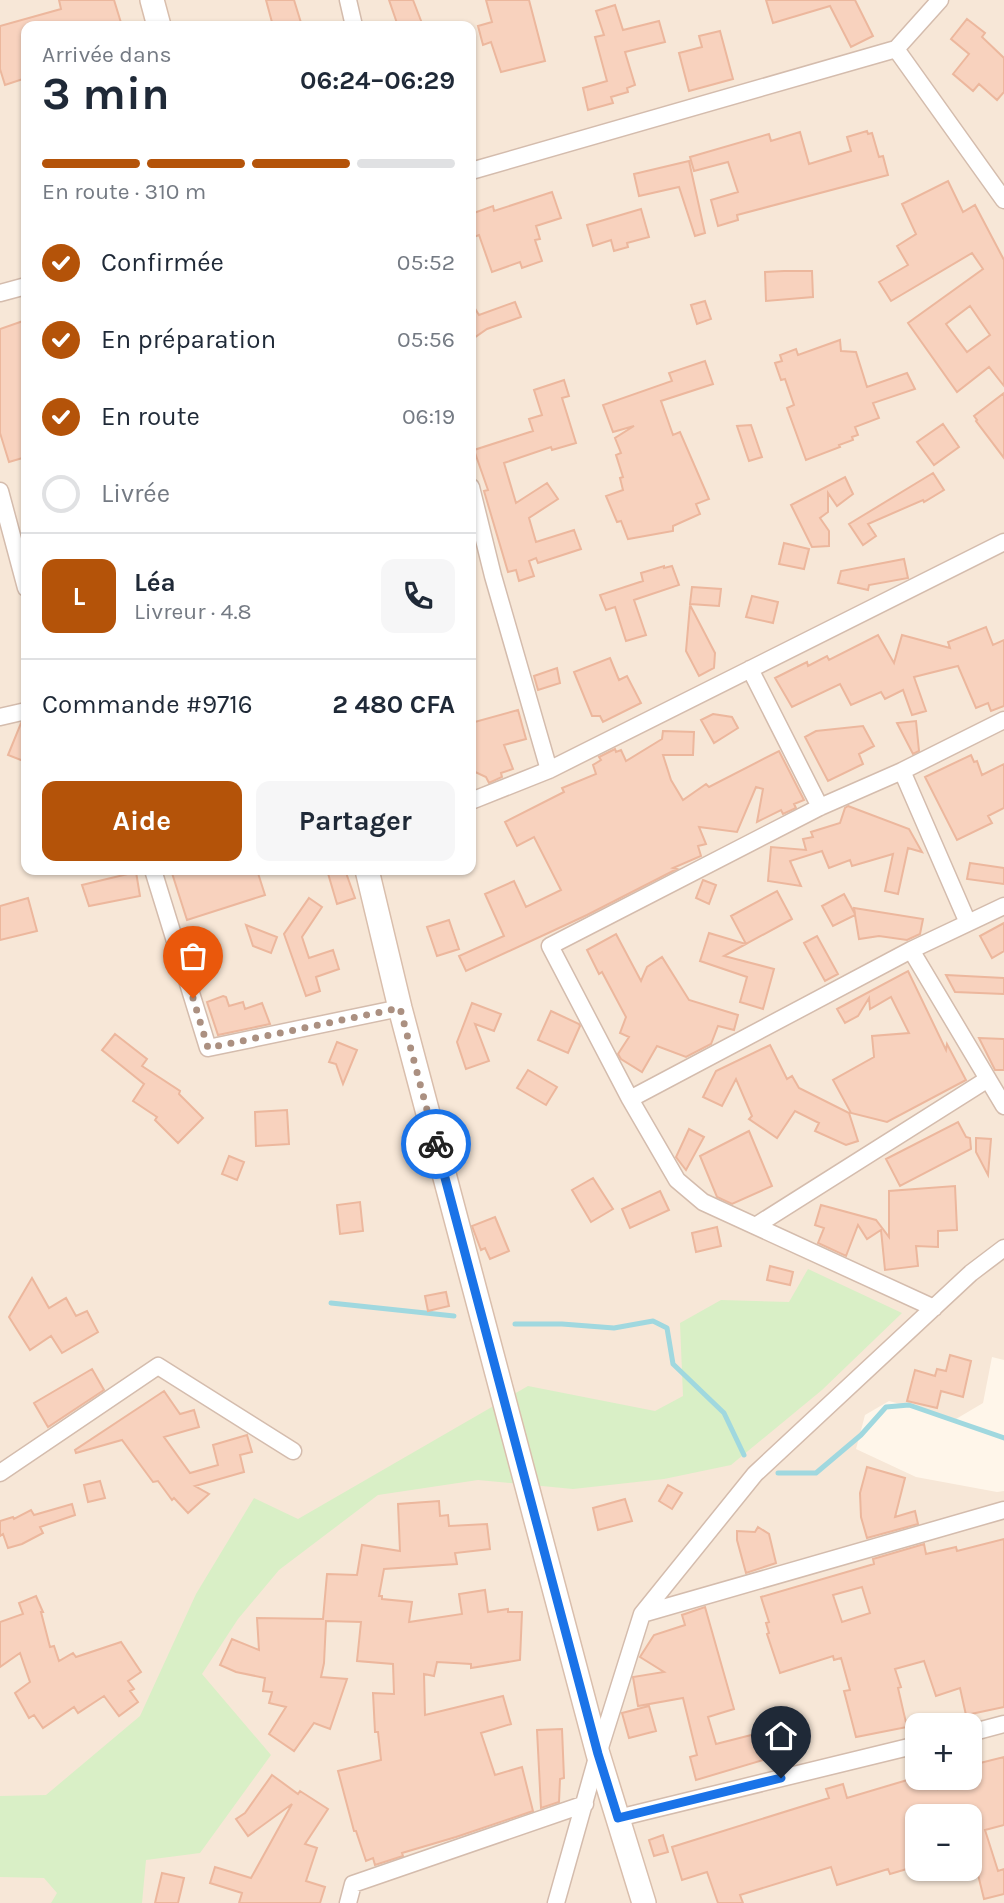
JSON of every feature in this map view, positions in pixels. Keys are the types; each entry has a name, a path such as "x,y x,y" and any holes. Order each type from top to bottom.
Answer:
{"street":[{"path":"152,0 158,21"},
{"path":"348,0 353,21"},
{"path":"476,170 897,48 940,0"},
{"path":"897,48 1004,200"},
{"path":"0,293 21,287"},
{"path":"0,491 4,519 21,572"},
{"path":"476,506 493,576 549,770"},
{"path":"476,799 549,770 1004,542"},
{"path":"750,669 820,807"},
{"path":"0,718 21,712"},
{"path":"934,1308 703,1202 677,1180 630,1099 550,946 820,807 902,771 1004,720"},
{"path":"902,771 968,923"},
{"path":"155,875 208,1048 400,1008"},
{"path":"368,875 400,1008 598,1754 644,1903"},
{"path":"630,1099 911,950 1004,906"},
{"path":"911,950 1004,1106"},
{"path":"757,1225 988,1079"},
{"path":"556,1903 598,1754 642,1614 755,1474 971,1273 1004,1248"},
{"path":"0,1473 158,1366 293,1451"},
{"path":"642,1614 1004,1510"},
{"path":"982,1730 1004,1724"},
{"path":"618,1818 905,1748"},
{"path":"348,1903 353,1884 585,1804"}],"shaded area":[{"path":"0,0 1004,0 1004,1360 992,1357 983,1403 956,1419 889,1401 865,1415 856,1449 916,1477 1004,1491 1004,1903 0,1903"}],"green space":[{"path":"808,1269 902,1313 822,1390 731,1465 664,1479 573,1489 478,1480 378,1495 279,1570 238,1619 202,1674 271,1755 200,1853 146,1860 142,1903 51,1903 57,1893 44,1878 0,1877 0,1796 46,1795 140,1716 196,1594 254,1498 298,1519 528,1386 655,1411 683,1396 680,1323 721,1300 789,1302"}],"building":[{"path":"59,0 114,0 120,21 21,21 21,80 5,85 0,69 0,26 61,9"},
{"path":"266,0 294,0 300,21 272,21"},
{"path":"389,0 413,0 421,21 396,21"},
{"path":"486,0 529,0 545,61 501,72 491,42 483,45 478,26 492,22"},
{"path":"766,0 855,0 873,36 851,47 830,6 773,23"},
{"path":"615,5 623,30 659,21 665,42 625,52 635,85 627,88 628,92 611,97 613,103 588,110 583,88 607,81 595,37 604,35 596,11"},
{"path":"967,19 985,33 982,37 1004,58 1004,92 997,100 979,84 973,91 953,74 969,54 951,39"},
{"path":"720,31 733,79 689,91 679,53 702,47 699,36"},
{"path":"867,131 868,134 872,133 879,157 883,156 888,175 737,215 738,220 718,226 711,200 738,192 728,162 694,171 690,157 769,134 771,141 800,132 809,164 851,151 847,137"},
{"path":"689,161 705,233 695,236 679,187 639,196 634,174"},
{"path":"948,181 963,212 975,205 1004,260 1004,386 989,367 957,392 908,323 983,269 972,253 891,301 879,282 908,265 897,246 916,234 902,204","holes":["970,306 990,335 967,352 946,324"]},
{"path":"552,192 561,218 536,226 540,239 535,240 542,261 522,268 520,262 492,272 479,235 476,236 476,212 493,206 494,211"},
{"path":"641,209 649,237 627,243 628,247 614,251 611,240 593,246 587,225"},
{"path":"812,271 813,297 766,301 765,272"},
{"path":"705,301 711,319 697,324 691,305"},
{"path":"515,302 521,317 487,329 476,337 476,310 479,315"},
{"path":"21,322 21,458 9,462 0,433 0,329"},
{"path":"840,340 841,351 856,352 867,387 907,373 915,389 873,403 879,418 855,427 858,435 852,437 853,440 806,460 787,408 794,405 785,379 781,380 775,363 782,361 780,355 796,349 798,355"},
{"path":"705,361 713,384 661,401 673,435 680,432 709,499 696,504 700,514 673,526 673,531 628,539 606,496 623,490 620,478 623,477 616,455 621,453 615,438 634,426 613,432 603,405 672,381 669,373"},
{"path":"564,380 569,396 562,398 576,443 552,450 551,447 504,463 516,503 547,483 558,499 529,518 536,542 574,530 581,549 538,563 536,558 529,561 534,576 519,581 516,570 508,572 484,491 488,490 476,449 533,431 529,419 542,415 534,390"},
{"path":"1004,393 1004,458 974,416"},
{"path":"943,424 959,447 934,465 917,442"},
{"path":"751,425 762,457 749,461 737,426"},
{"path":"933,473 944,490 924,502 923,500 868,524 876,536 863,545 849,524"},
{"path":"845,477 853,494 837,506 828,493 828,512 820,518 829,531 829,546 812,547 791,505"},
{"path":"784,543 809,549 804,569 779,564"},
{"path":"904,559 908,578 869,585 868,590 838,583 841,571"},
{"path":"672,566 679,585 634,600 646,635 626,641 615,607 606,610 600,595 643,581 641,573"},
{"path":"692,587 721,589 719,606 690,604"},
{"path":"752,596 778,602 773,623 746,617"},
{"path":"690,605 715,653 714,668 699,676 686,651"},
{"path":"986,627 993,645 1004,640 1004,706 991,711 988,703 976,708 958,666 914,677 926,711 912,715 903,690 885,699 881,692 851,705 840,684 792,707 775,678 807,662 808,666 827,656 829,660 878,635 894,663 902,635 950,648 948,642"},
{"path":"610,658 619,680 627,676 641,703 603,722 600,716 592,716 574,672"},
{"path":"557,668 560,683 538,690 534,676"},
{"path":"518,710 526,739 504,745 513,769 501,773 502,777 489,783 486,777 476,772 476,722"},
{"path":"713,714 732,717 738,728 714,743 701,720"},
{"path":"916,721 919,751 913,754 897,723"},
{"path":"21,723 21,760 8,755"},
{"path":"863,726 874,746 859,754 863,764 828,781 805,737 816,731"},
{"path":"663,731 694,732 693,755 663,755 671,780 683,800 706,784 709,787 779,751 804,800 794,804 796,808 783,814 781,810 757,822 763,789 756,787 737,832 699,827 706,844 698,846 701,856 673,868 677,869 587,915 466,971 459,956 504,936 485,894 514,881 526,907 561,890 534,837 517,846 505,822 564,792 562,788 596,774 593,765 601,760 599,757 615,749 616,752 621,750 626,761 662,739"},
{"path":"971,755 974,762 977,761 982,775 1004,764 1004,808 988,816 992,823 957,840 925,777"},
{"path":"848,806 909,829 922,852 908,848 898,894 885,891 893,854 852,866 850,860 829,868 822,851 790,861 801,886 768,881 771,847 806,850 803,839 813,837 811,832 840,823"},
{"path":"970,863 1004,868 1004,884 967,879"},
{"path":"124,875 136,875 140,896 89,906 82,885"},
{"path":"173,875 259,875 265,895 187,920"},
{"path":"328,875 347,875 355,898 337,904"},
{"path":"703,880 716,885 709,904 696,898"},
{"path":"777,891 792,919 746,944 731,916"},
{"path":"844,894 855,914 854,908 923,919 920,934 907,940 879,936 859,939 855,915 833,926 822,906"},
{"path":"28,898 37,931 0,940 0,906"},
{"path":"309,898 322,907 302,937 309,958 333,950 339,969 316,977 320,991 306,996 284,934"},
{"path":"449,920 459,949 437,956 427,927"},
{"path":"1004,923 1004,951 992,958 980,936"},
{"path":"246,925 277,937 271,953 253,946"},
{"path":"709,933 746,944 724,956 774,969 763,1009 740,1002 747,977 700,961"},
{"path":"616,934 641,981 647,967 662,957 689,1000 738,1015 734,1030 718,1026 711,1044 686,1057 657,1046 642,1072 621,1059 618,1054 629,1037 620,1033 626,1017 587,950"},
{"path":"817,936 838,974 825,981 804,943"},
{"path":"908,971 946,1050 947,1044 966,1080 887,1122 851,1113 833,1080 874,1057 872,1036 909,1033 891,997 870,1009 869,998 858,1016 845,1023 837,1009"},
{"path":"946,975 1004,978 1004,994 955,992"},
{"path":"223,996 229,1006 243,1002 245,1009 262,1003 270,1024 218,1035 207,1002"},
{"path":"472,1003 501,1014 494,1031 475,1024 489,1061 466,1069 457,1042"},
{"path":"551,1011 580,1026 568,1053 538,1040"},
{"path":"115,1034 147,1059 142,1066 180,1091 179,1094 203,1118 178,1143 155,1120 157,1117 133,1101 144,1084 102,1050"},
{"path":"979,1038 1004,1039 1004,1070 995,1070"},
{"path":"337,1042 357,1050 343,1084 336,1064 329,1062"},
{"path":"770,1045 787,1079 792,1076 799,1088 849,1113 858,1141 846,1145 815,1131 819,1123 795,1111 777,1138 749,1119 752,1116 736,1079 722,1106 703,1097 716,1071"},
{"path":"528,1070 557,1087 546,1105 517,1088"},
{"path":"287,1110 289,1144 256,1146 255,1112"},
{"path":"958,1122 966,1137 970,1138 971,1149 900,1186 886,1159"},
{"path":"689,1129 704,1137 686,1170 676,1157"},
{"path":"749,1131 772,1186 732,1204 717,1197 700,1156"},
{"path":"976,1138 991,1139 988,1175 976,1152"},
{"path":"229,1156 244,1162 237,1180 222,1174"},
{"path":"593,1178 613,1209 591,1222 572,1190"},
{"path":"955,1186 957,1230 938,1231 938,1247 916,1246 918,1266 885,1270 881,1230 867,1239 858,1225 846,1256 818,1243 824,1228 815,1225 821,1205 876,1220 889,1237 889,1191"},
{"path":"660,1191 669,1210 630,1228 622,1209"},
{"path":"360,1202 363,1231 340,1234 337,1205"},
{"path":"495,1217 509,1251 490,1259 485,1248 481,1250 472,1226"},
{"path":"717,1227 721,1246 696,1252 692,1233"},
{"path":"770,1266 793,1272 790,1285 767,1280"},
{"path":"32,1278 49,1308 66,1298 76,1316 87,1311 98,1332 62,1353 51,1336 30,1350 9,1317"},
{"path":"446,1292 449,1306 428,1311 425,1296"},
{"path":"950,1355 971,1361 963,1397 941,1391 937,1408 907,1401 915,1370 935,1376 937,1369 946,1371"},
{"path":"92,1369 104,1390 48,1427 34,1403"},
{"path":"164,1391 180,1414 194,1410 199,1427 164,1437 190,1473 218,1465 213,1445 247,1435 252,1452 240,1455 244,1472 195,1486 209,1494 188,1513 174,1498 172,1500 158,1481 153,1482 122,1440 76,1453 75,1450"},
{"path":"867,1467 905,1478 895,1517 915,1511 918,1524 867,1538 861,1517 860,1493"},
{"path":"100,1481 105,1498 88,1502 84,1485"},
{"path":"668,1485 682,1493 672,1509 659,1501"},
{"path":"625,1499 632,1521 598,1530 593,1508"},
{"path":"439,1501 440,1516 448,1515 449,1526 487,1524 490,1549 455,1553 457,1564 384,1569 379,1596 382,1596 382,1599 412,1602 409,1622 462,1614 459,1594 485,1590 488,1612 508,1609 508,1612 522,1612 520,1660 471,1668 471,1664 437,1662 434,1676 424,1674 425,1715 503,1696 511,1724 481,1733 495,1775 522,1767 533,1811 402,1853 403,1856 375,1865 373,1858 366,1861 354,1831 338,1771 381,1760 378,1732 375,1732 373,1693 394,1694 393,1664 357,1661 361,1622 326,1621 321,1677 347,1679 330,1729 314,1723 294,1751 269,1734 286,1707 269,1703 272,1692 263,1691 265,1678 236,1672 220,1665 232,1639 259,1650 257,1618 323,1619 327,1574 357,1575 362,1545 400,1551 398,1504"},
{"path":"72,1504 75,1515 40,1527 43,1533 22,1544 8,1548 3,1534 0,1536 0,1521 13,1517 14,1519 31,1510 34,1515"},
{"path":"758,1527 769,1534 776,1563 746,1573 737,1531 755,1532"},
{"path":"1004,1539 1004,1707 966,1713 960,1688 936,1696 924,1661 895,1669 901,1687 898,1688 905,1727 856,1737 844,1691 850,1690 841,1658 834,1660 833,1656 780,1673 767,1634 766,1623 769,1622 761,1597 874,1564 873,1559 924,1544 926,1554 956,1547 957,1551","holes":["862,1587 870,1613 842,1622 833,1595"]},
{"path":"36,1596 43,1612 50,1647 54,1646 59,1661 73,1653 76,1657 121,1642 141,1672 128,1681 134,1689 130,1691 138,1702 119,1716 104,1696 78,1713 74,1707 43,1728 34,1715 29,1718 15,1693 30,1682 20,1653 0,1667 0,1622 23,1614 19,1603"},
{"path":"705,1607 734,1709 708,1717 716,1744 763,1732 770,1758 696,1780 690,1757 697,1755 683,1698 638,1706 633,1677 664,1672 640,1657 654,1635 685,1625 682,1615"},
{"path":"649,1706 656,1731 629,1738 622,1713"},
{"path":"562,1729 564,1778 560,1779 559,1802 541,1808 537,1730"},
{"path":"1004,1757 1004,1825 985,1830 998,1871 1004,1869 1004,1894 984,1899 980,1881 982,1881 982,1804 905,1804 905,1870 890,1874 888,1869 837,1885 831,1867 740,1895 743,1903 718,1903 707,1872 682,1880 672,1847 829,1798 826,1789 843,1784 847,1798 905,1781 905,1790 982,1790 982,1762"},
{"path":"272,1775 298,1794 300,1791 328,1809 305,1844 317,1848 306,1881 325,1887 320,1903 239,1903 242,1893 210,1883 215,1867 251,1878 292,1804 248,1836 236,1819 245,1813"},
{"path":"663,1835 668,1852 654,1856 649,1840"},
{"path":"162,1873 184,1878 178,1903 155,1903"}],"waterway":[{"path":"331,1303 454,1316"},
{"path":"515,1324 614,1328 653,1321 667,1328 673,1364 724,1413 744,1455"},
{"path":"778,1473 816,1473 861,1435 886,1407 909,1405 1004,1438"}],"way so far":[{"path":"193,998 208,1048 400,1008 436,1144"}],"route":[{"path":"436,1144 598,1754 618,1818 781,1778"}]}
